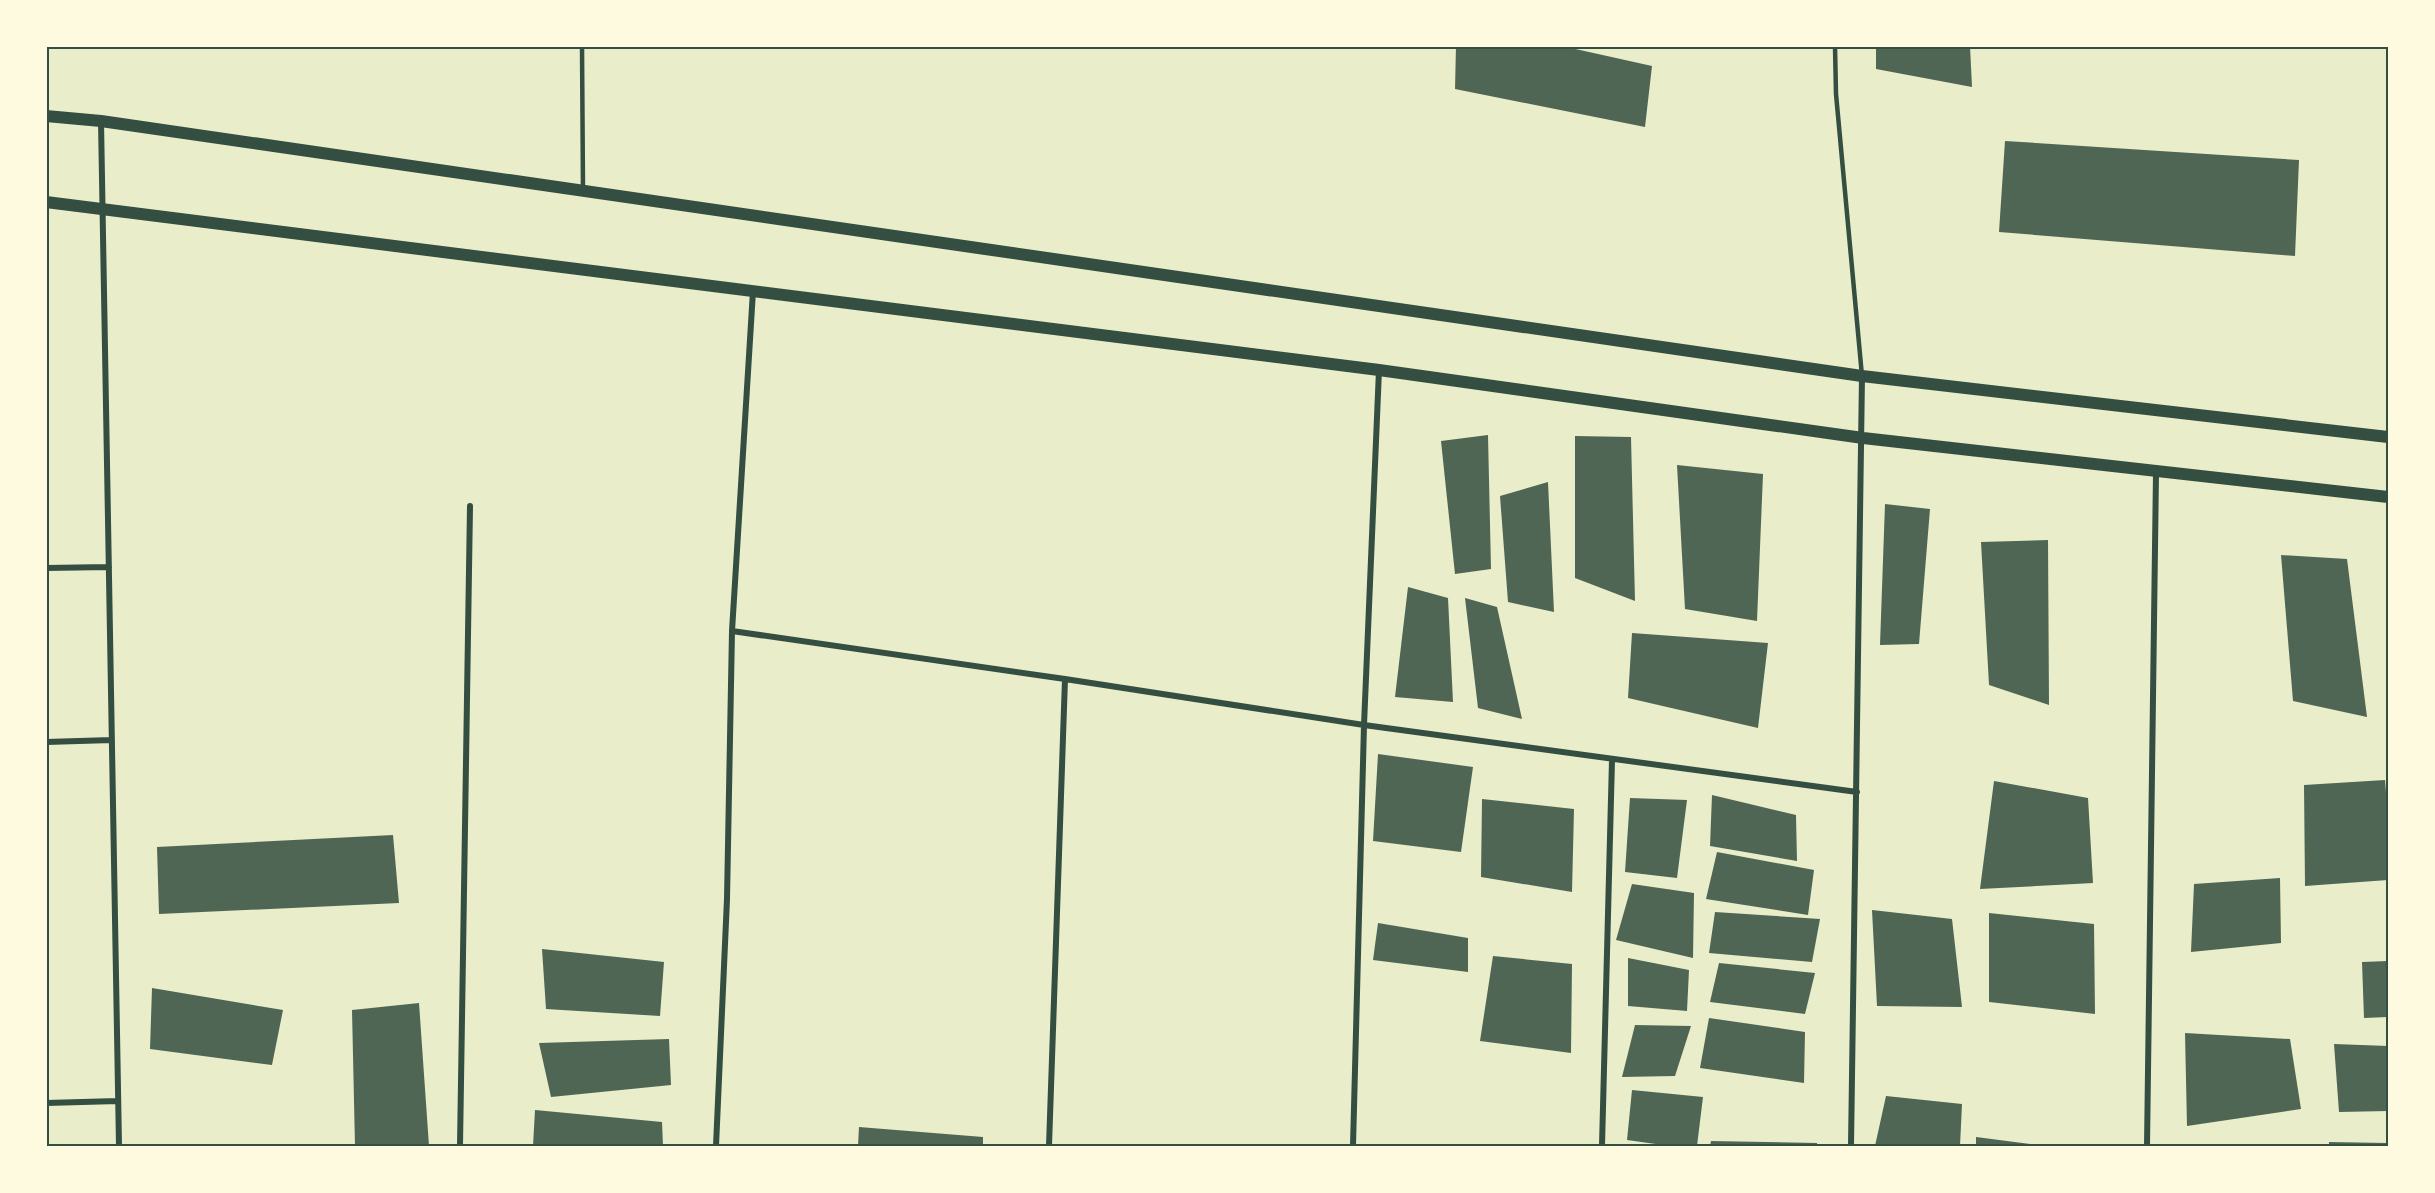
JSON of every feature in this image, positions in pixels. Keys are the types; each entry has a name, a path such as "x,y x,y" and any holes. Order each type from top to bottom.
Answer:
{"main road":[{"path":"46,116 101,121 1862,376 2388,437"},
{"path":"46,202 1379,370 1863,438 2156,473 2388,497"}],"street":[{"path":"101,121 119,1146"},
{"path":"716,1146 727,899 732,631 753,291"},
{"path":"1353,1146 1364,725 1379,370"},
{"path":"1851,1146 1863,438 1862,376"},
{"path":"2147,1146 2156,473"},
{"path":"460,1146 470,506"},
{"path":"46,568 109,567"},
{"path":"732,631 1364,725 1857,792"},
{"path":"1049,1146 1065,679"},
{"path":"46,742 112,740"},
{"path":"1602,1146 1612,760"},
{"path":"46,1103 118,1101"}],"lane":[{"path":"582,46 583,192"},
{"path":"1835,46 1836,94 1862,376"}],"building":[{"path":"1456,46 1562,46 1652,66 1645,127 1455,89"},
{"path":"1876,46 1970,46 1972,87 1876,69"},
{"path":"2005,141 2299,160 2295,256 1999,232"},
{"path":"1488,435 1491,569 1455,574 1441,441"},
{"path":"1575,436 1631,437 1635,601 1575,578"},
{"path":"1677,465 1763,474 1757,621 1685,609"},
{"path":"1548,482 1554,612 1508,602 1500,496"},
{"path":"1885,504 1930,509 1919,644 1880,645"},
{"path":"2048,540 2049,705 1989,685 1981,542"},
{"path":"2281,555 2347,559 2367,717 2293,701"},
{"path":"1408,587 1448,598 1453,702 1395,697"},
{"path":"1465,598 1497,607 1522,719 1478,708"},
{"path":"1632,633 1768,643 1758,728 1628,698"},
{"path":"1378,754 1473,767 1461,852 1373,841"},
{"path":"2385,780 2388,817 2388,880 2305,886 2304,785"},
{"path":"1994,781 2088,798 2093,883 1980,889"},
{"path":"1712,795 1796,815 1797,861 1710,846"},
{"path":"1630,798 1687,800 1677,878 1625,872"},
{"path":"1482,799 1574,809 1572,892 1481,877"},
{"path":"393,835 399,903 159,914 157,847"},
{"path":"1717,852 1814,870 1808,915 1706,899"},
{"path":"2280,878 2281,943 2191,952 2194,884"},
{"path":"1632,884 1694,893 1693,958 1616,940"},
{"path":"1872,910 1952,919 1962,1007 1877,1006"},
{"path":"1715,912 1820,919 1812,962 1709,953"},
{"path":"1989,913 2094,924 2095,1014 1989,1002"},
{"path":"1378,923 1468,938 1468,972 1373,960"},
{"path":"542,949 664,962 660,1016 546,1009"},
{"path":"1493,956 1572,964 1571,1053 1480,1041"},
{"path":"1628,958 1689,970 1687,1011 1628,1006"},
{"path":"2388,961 2388,1017 2364,1018 2362,962"},
{"path":"1719,963 1815,973 1805,1014 1710,1002"},
{"path":"152,988 283,1010 272,1065 150,1049"},
{"path":"419,1003 429,1146 355,1146 352,1010"},
{"path":"1709,1018 1805,1032 1804,1083 1700,1068"},
{"path":"1635,1025 1691,1026 1675,1076 1622,1077"},
{"path":"2185,1033 2290,1039 2301,1109 2187,1126"},
{"path":"669,1039 671,1085 551,1097 539,1043"},
{"path":"2334,1044 2388,1046 2388,1111 2339,1112"},
{"path":"1632,1090 1703,1097 1697,1146 1670,1146 1627,1140"},
{"path":"1886,1096 1962,1104 1960,1146 1875,1146"},
{"path":"535,1110 662,1122 663,1146 533,1146"},
{"path":"859,1127 983,1137 983,1146 858,1146"},
{"path":"1976,1137 2038,1145 2038,1146 1976,1146"},
{"path":"1711,1141 1817,1143 1817,1146 1710,1146"},
{"path":"2329,1142 2388,1143 2388,1146 2329,1146"}]}
